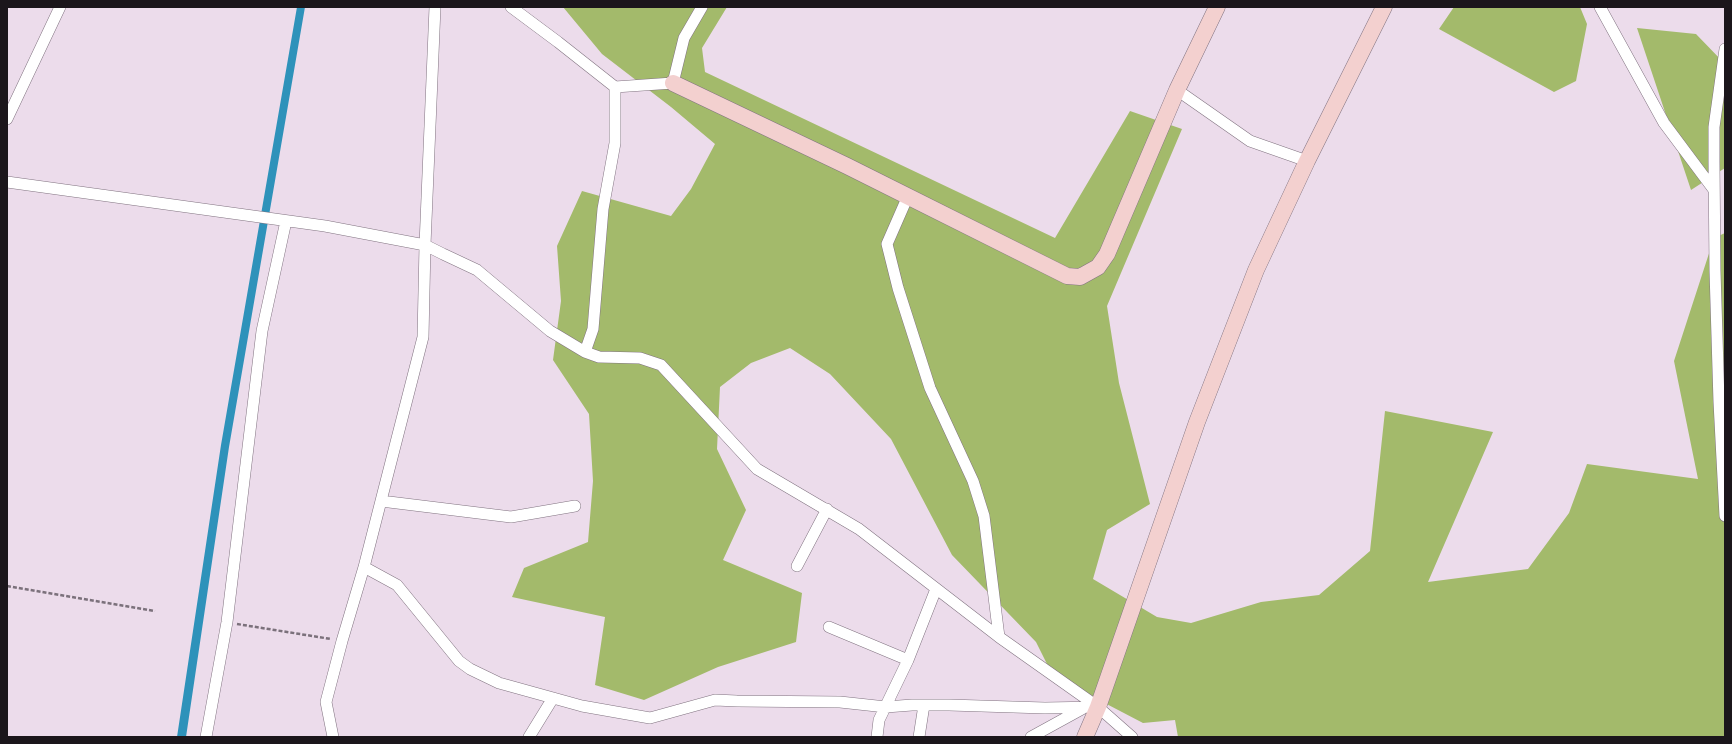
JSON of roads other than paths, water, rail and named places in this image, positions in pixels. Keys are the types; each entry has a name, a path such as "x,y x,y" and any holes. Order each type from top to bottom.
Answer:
{"street":[{"path":"7,119 60,7"},
{"path":"333,737 326,702 364,567 423,337 425,245 435,7"},
{"path":"511,7 615,87 673,83 908,196 1067,276 1080,277 1098,267 1107,254 1177,90 1217,7"},
{"path":"673,83 684,38 702,7"},
{"path":"1085,737 1091,707 1197,422 1256,270 1307,161 1384,7"},
{"path":"1600,7 1664,123 1714,190"},
{"path":"1725,49 1714,128 1714,190 1725,516"},
{"path":"585,352 593,329 603,209 615,143 615,87"},
{"path":"1177,90 1250,141 1307,161"},
{"path":"7,182 325,226 425,245 477,270 550,331 585,352 600,357 640,358 661,365 758,468 859,529 1132,737"},
{"path":"908,196 887,244 898,288 930,388 973,480 984,516 999,637"},
{"path":"206,737 226,622 262,331 286,221"},
{"path":"381,501 511,517 575,506"},
{"path":"797,566 827,509"},
{"path":"364,567 397,585 459,661 470,669 499,683 582,706 650,718 715,700 840,702 886,707 924,705 1091,707"},
{"path":"876,737 880,720 908,660 936,589"},
{"path":"829,627 908,660"},
{"path":"529,737 553,698"},
{"path":"919,737 924,705"},
{"path":"1031,737 1091,707"}],"water":[{"path":"297,7 305,7 229,447 186,737 177,737 221,445"}]}
